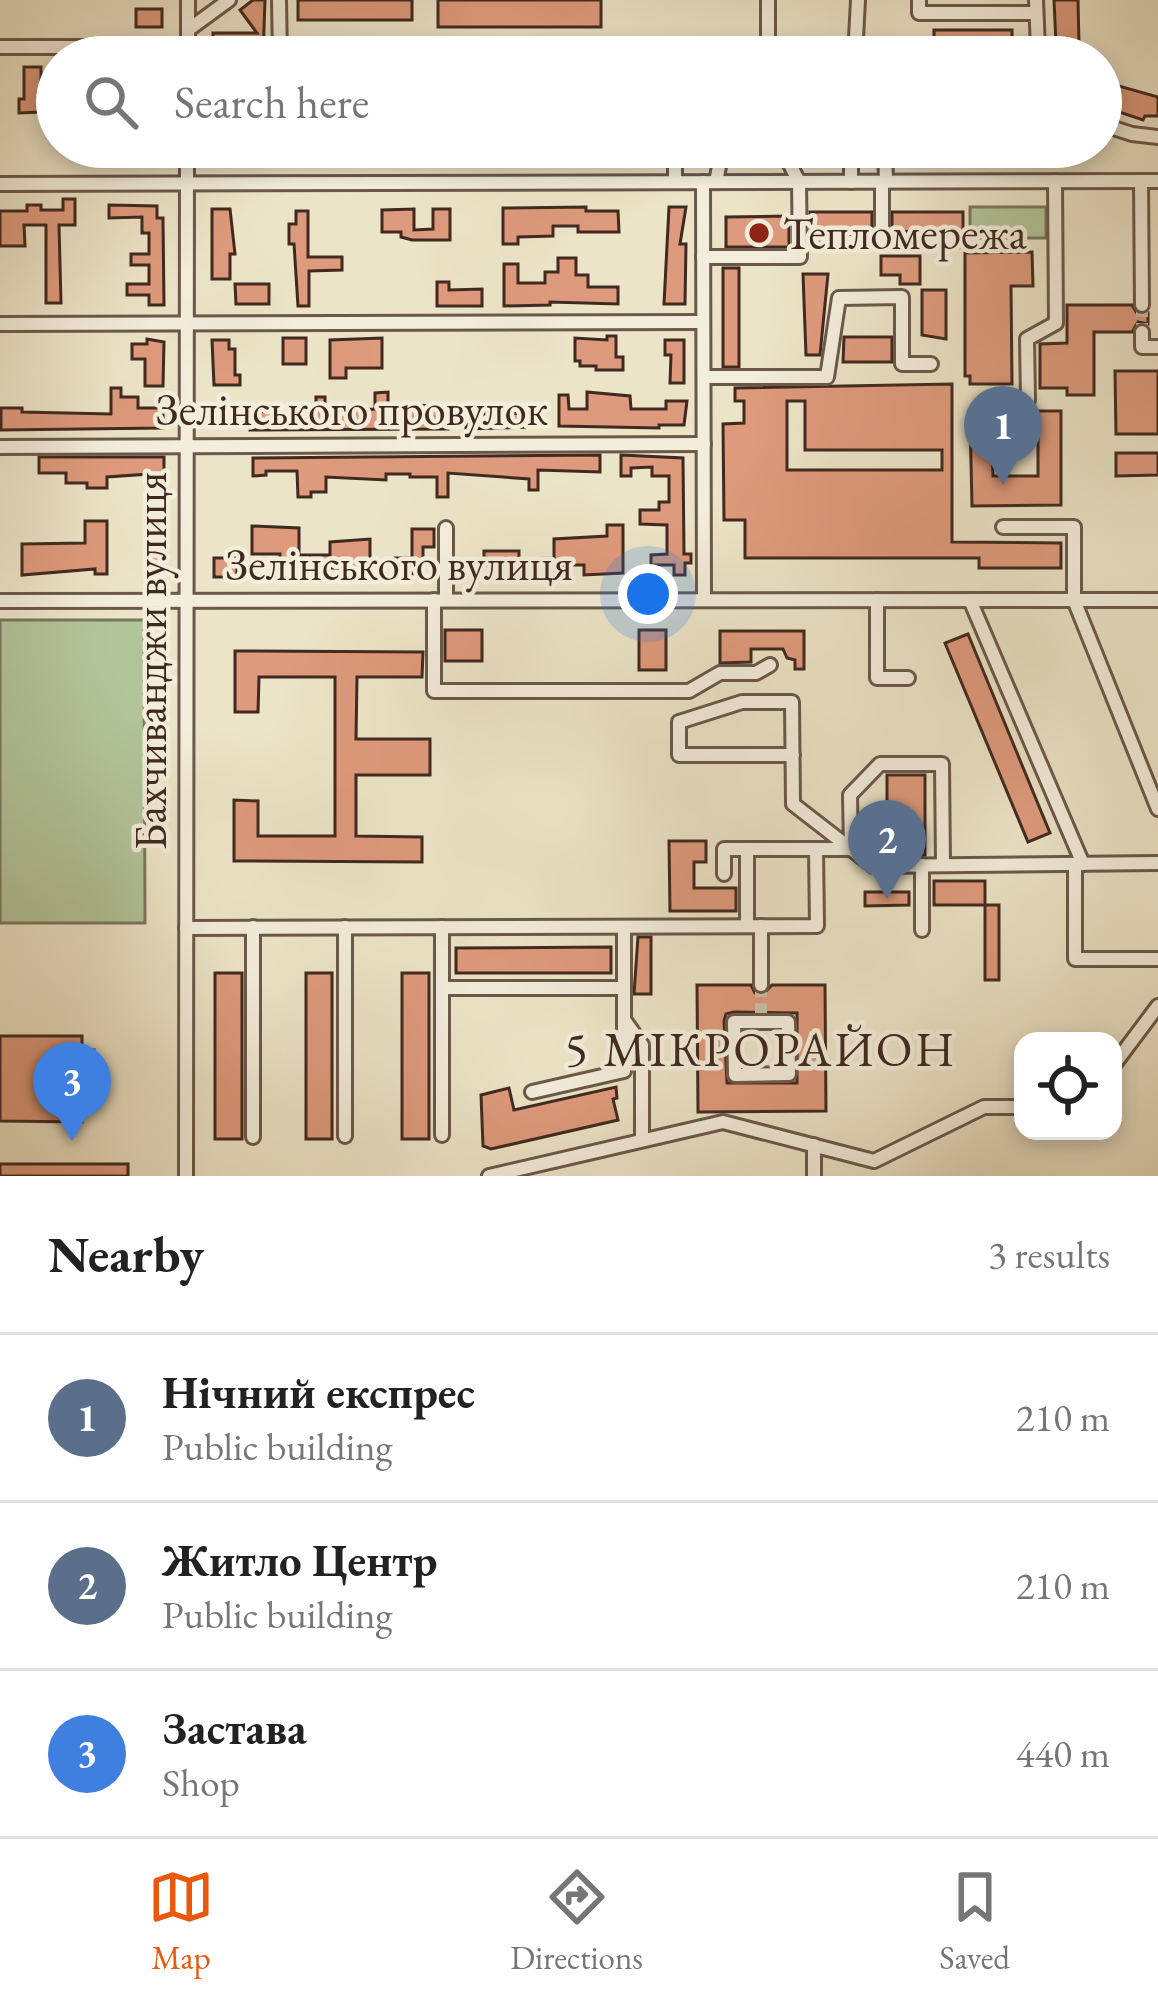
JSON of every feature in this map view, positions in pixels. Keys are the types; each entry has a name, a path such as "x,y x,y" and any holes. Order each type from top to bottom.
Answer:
{"street":[{"path":"188,0 188,36"},
{"path":"188,30 229,0"},
{"path":"279,0 280,36"},
{"path":"768,0 768,36"},
{"path":"856,36 858,0"},
{"path":"919,0 919,13 1036,7"},
{"path":"0,47 36,48"},
{"path":"1122,131 1158,136"},
{"name":"Бахчиванджи вулиця","path":"186,1176 187,168"},
{"path":"675,168 675,182"},
{"path":"704,600 703,257 710,182 716,168"},
{"path":"703,257 800,256 799,182 792,168"},
{"path":"851,168 851,182"},
{"path":"882,242 885,168"},
{"path":"0,184 1158,181"},
{"path":"1012,446 1028,400 1027,339 1056,323 1055,182"},
{"path":"1141,182 1142,305"},
{"path":"827,242 956,241"},
{"path":"704,377 827,377 839,298 902,298 902,364 931,364"},
{"path":"0,324 704,322"},
{"path":"1142,340 1158,347"},
{"name":"Зелінського провулок","path":"0,447 704,444"},
{"path":"1004,527 1074,527 1074,600 1158,809"},
{"path":"446,529 434,691 689,691 720,673 756,673 770,665"},
{"path":"877,600 877,678 908,678"},
{"path":"970,600 1079,864 1075,959 1158,958"},
{"name":"Зелінського вулиця","path":"0,601 1158,600"},
{"path":"793,755 679,755 679,722 742,702 792,702 793,755 793,804 873,866 1158,863"},
{"path":"850,848 850,795 880,764 942,764 943,865"},
{"path":"724,874 724,849 850,848"},
{"path":"747,849 761,985"},
{"path":"186,928 817,926 817,849"},
{"path":"922,865 922,930"},
{"path":"253,927 253,1137"},
{"path":"345,927 345,1136"},
{"path":"442,927 442,1135"},
{"path":"532,1092 624,1071 624,927"},
{"path":"442,988 624,988"},
{"path":"1122,1054 1158,1006"},
{"path":"761,1018 788,1022 789,1074 735,1075 734,1022 761,1018"},
{"path":"624,1020 642,1045 642,1140"},
{"path":"489,1176 723,1122 874,1161 984,1107 1014,1107"},
{"path":"814,1145 814,1176"}],"green space":[{"path":"970,207 1046,207 1046,238 970,238"},
{"path":"0,620 144,620 145,923 0,923"}],"building":[{"path":"253,0 265,0 264,36 213,36 257,33 240,10"},
{"path":"298,0 412,0 412,20 298,20"},
{"path":"438,0 601,0 601,27 438,27"},
{"path":"1054,0 1078,0 1079,36 1056,36"},
{"path":"136,9 162,9 162,27 136,27"},
{"path":"934,30 1012,30 1012,36 934,36"},
{"path":"24,67 36,67 36,112 19,113 19,99 24,99"},
{"path":"1122,87 1158,97 1158,116 1143,120 1122,113"},
{"path":"63,199 75,199 75,225 59,225 61,303 46,303 46,225 24,225 25,246 0,246 0,211 27,211 27,205 63,210"},
{"path":"109,205 157,206 157,218 163,218 164,305 149,305 149,295 127,295 127,284 149,284 149,265 131,265 131,254 149,254 149,233 142,233 142,217 109,218"},
{"path":"586,207 586,211 618,211 619,232 578,232 578,226 553,226 553,236 518,237 518,244 503,244 503,208"},
{"path":"669,207 686,207 680,244 686,244 685,304 664,304"},
{"path":"212,209 230,209 235,254 230,254 230,279 212,279"},
{"path":"414,209 414,230 433,229 433,209 450,209 450,240 412,240 401,237 401,232 382,232 382,210"},
{"path":"296,211 308,211 308,257 342,257 342,270 309,271 309,306 298,306 294,244 289,244 289,224 296,224"},
{"path":"810,212 872,212 872,231 810,234"},
{"path":"892,212 963,212 963,233 892,231"},
{"path":"789,216 789,247 726,247 726,217"},
{"path":"1032,252 1033,286 1011,286 1012,384 970,384 970,376 965,376 965,253"},
{"path":"881,256 920,256 920,284 900,284 900,275 881,275"},
{"path":"558,258 576,258 576,275 588,275 588,287 618,287 618,304 504,306 504,264 518,264 518,283 545,283 545,272 558,272"},
{"path":"723,268 739,268 739,367 723,367"},
{"path":"803,274 828,274 820,355 806,355"},
{"path":"437,282 449,282 449,290 482,289 482,306 437,306"},
{"path":"235,284 269,284 269,304 236,304"},
{"path":"922,290 946,290 946,339 922,335"},
{"path":"1067,305 1132,305 1138,315 1148,313 1148,324 1138,322 1132,332 1094,332 1094,395 1040,388 1040,344 1067,343"},
{"path":"607,336 616,336 616,357 623,357 623,370 596,370 596,366 580,366 575,361 575,338 607,340"},
{"path":"844,337 892,337 892,362 843,362"},
{"path":"283,338 306,338 306,364 283,364"},
{"path":"382,338 382,368 346,368 346,378 330,378 330,340"},
{"path":"147,339 164,342 163,386 145,386 145,359 132,359 132,344 147,344"},
{"path":"212,340 229,340 229,349 235,349 240,385 214,385"},
{"path":"665,340 684,340 684,383 670,383 671,355 665,355"},
{"path":"1115,371 1158,371 1158,434 1116,434"},
{"path":"952,384 952,542 1061,543 1061,568 979,568 979,558 745,558 745,520 724,520 723,424 744,423 744,401 735,401 735,388","holes":["787,401 805,401 805,450 942,450 942,470 787,470"]},
{"path":"111,388 121,388 121,397 138,397 138,408 163,408 163,428 1,430 1,408 111,414"},
{"path":"388,392 388,415 409,415 409,405 448,406 448,429 250,430 250,411 316,414 316,397 325,397 325,411 375,409 375,393"},
{"path":"587,392 630,396 631,409 666,409 666,401 687,401 684,425 559,426 559,395 568,395 569,409 587,409"},
{"path":"466,409 478,409 478,414 536,413 536,427 466,429"},
{"path":"1038,411 1061,411 1061,505 972,506 970,418 981,418 981,453 992,453 993,476 1038,476"},
{"path":"1116,453 1158,453 1158,475 1116,476"},
{"path":"600,455 600,472 538,470 538,490 529,490 529,479 448,473 448,497 437,497 437,477 410,474 386,474 386,480 326,477 326,492 311,492 311,497 298,497 297,471 253,476 253,458"},
{"path":"621,455 683,458 684,554 691,554 685,575 674,575 674,565 651,565 651,555 667,554 667,525 640,524 640,510 659,510 659,502 669,502 669,476 652,476 652,467 631,468 631,476 621,476"},
{"path":"39,457 164,457 164,473 107,477 107,488 87,488 87,483 66,483 66,473 39,473"},
{"path":"148,499 164,499 165,573 148,573"},
{"path":"85,521 107,521 107,574 95,574 95,569 22,575 22,544 85,543"},
{"path":"607,525 623,525 623,573 584,575 584,565 564,565 564,570 547,570 547,578 532,578 532,573 492,573 492,565 484,565 484,551 519,551 519,559 554,558 554,539 607,536"},
{"path":"252,526 299,528 299,555 330,555 330,542 370,539 370,578 355,578 355,568 315,568 315,574 280,575 280,554 252,554"},
{"path":"412,529 434,529 434,547 423,547 423,574 395,574 395,558 412,558"},
{"path":"214,558 237,558 237,577 214,577"},
{"path":"445,630 482,630 482,661 445,661"},
{"path":"639,630 666,630 666,670 639,670"},
{"path":"720,631 804,631 804,669 795,669 795,660 787,658 783,649 751,649 751,662 720,663"},
{"path":"968,634 1050,833 1028,842 945,643"},
{"path":"235,651 423,652 422,677 357,677 356,739 430,739 430,775 356,775 356,836 422,837 422,862 234,861 234,800 258,801 258,836 335,836 335,677 259,677 258,712 235,712"},
{"path":"887,775 925,775 925,855 887,855"},
{"path":"669,841 706,841 706,862 694,862 694,888 736,888 736,911 670,911"},
{"path":"934,881 985,881 985,905 934,905"},
{"path":"865,892 909,892 909,905 865,906"},
{"path":"985,905 999,905 999,980 985,980"},
{"path":"638,937 651,937 651,994 634,994"},
{"path":"611,947 611,973 456,973 456,948"},
{"path":"215,973 242,973 242,1139 215,1139"},
{"path":"306,973 332,973 332,1139 306,1139"},
{"path":"402,973 429,973 429,1139 402,1139"},
{"path":"697,985 751,985 762,995 772,985 825,985 826,1111 698,1112","holes":["797,1013 797,1083 727,1083 726,1014"]},
{"path":"0,1036 82,1036 82,1050 94,1050 94,1079 82,1079 82,1122 0,1121"},
{"path":"616,1087 617,1098 613,1099 618,1120 491,1149 483,1146 481,1095 509,1088 514,1110"},
{"path":"0,1164 128,1164 128,1176 0,1176"}],"tunnel":[{"path":"1142,305 1142,332"},
{"path":"761,985 761,1014"}],"place":[{"name":"Тепломережа","path":"759,233"},
{"name":"Нічний експрес","path":"1003,485"},
{"name":"Житло Центр","path":"887,899"},
{"name":"Застава","path":"72,1141"}],"district":[{"name":"5 МІКРОРАЙОН","path":"761,1049"}]}
